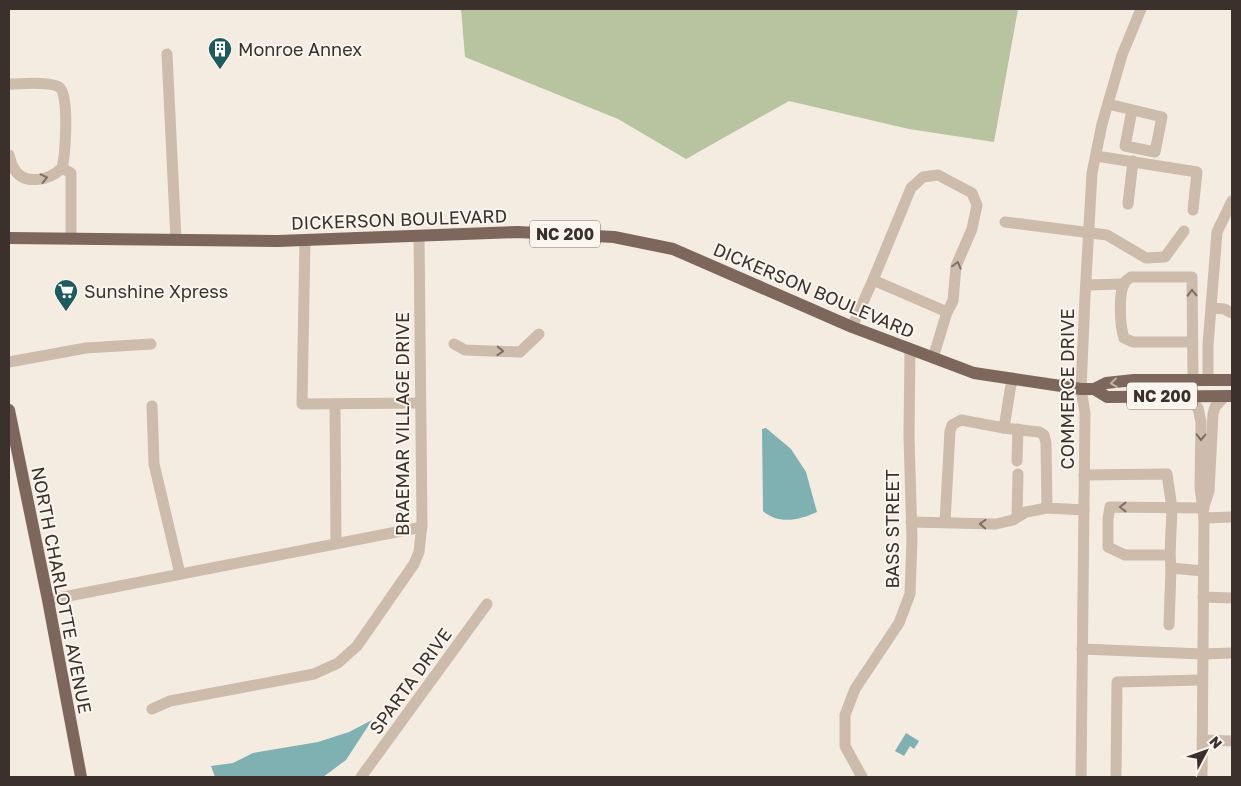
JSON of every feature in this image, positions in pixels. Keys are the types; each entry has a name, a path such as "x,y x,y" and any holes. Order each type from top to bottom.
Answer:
{"main road":[{"name":"DICKERSON BOULEVARD","path":"9,238 305,240 518,232 614,237 673,249 852,327 974,373 1081,389 1094,389 1106,383 1134,380 1232,380"},
{"name":"DICKERSON BOULEVARD","path":"1094,389 1107,397 1229,396"},
{"name":"NORTH CHARLOTTE AVENUE","path":"9,410 48,600 81,777"}],"street":[{"name":"COMMERCE DRIVE","path":"1081,777 1085,413 1081,389 1092,173 1122,55 1141,9"},
{"path":"167,54 176,240"},
{"path":"9,84 46,84 60,87 65,101 65,148 62,168 42,180 30,179 14,170 9,155"},
{"path":"1108,104 1132,110"},
{"path":"1096,156 1197,172 1193,210"},
{"path":"1128,204 1133,161"},
{"path":"62,168 70,173 71,239"},
{"path":"852,327 911,188 923,176 938,175 972,193 977,205 972,229 956,266 953,301 947,312 933,358"},
{"path":"1208,380 1208,345 1217,232 1220,222 1232,201"},
{"path":"1005,222 1107,235 1146,258 1165,257 1184,231"},
{"name":"BRAEMAR VILLAGE DRIVE","path":"152,709 170,701 314,674 338,663 357,646 410,570 419,552 422,527 419,236"},
{"path":"305,240 302,404 420,403"},
{"path":"1193,342 1133,342 1124,338 1121,330 1120,308 1124,284 1130,277 1192,277 1193,342 1193,380"},
{"path":"873,280 947,312"},
{"path":"1086,284 1124,284"},
{"path":"1212,308 1227,310 1232,313"},
{"path":"454,344 466,350 520,352 539,334"},
{"path":"9,362 86,348 151,344"},
{"name":"BASS STREET","path":"862,777 845,746 845,715 855,689 899,623 910,594 912,522 909,436 910,349"},
{"path":"1004,428 1012,378"},
{"path":"1183,396 1198,408 1201,422 1200,487 1204,513 1202,777"},
{"path":"1204,513 1209,491 1213,414 1215,407 1229,396"},
{"path":"335,404 336,543"},
{"path":"152,406 154,464 180,574"},
{"path":"945,522 950,431 952,425 961,420 1039,432 1044,435 1046,443 1047,508"},
{"path":"1017,461 1018,429"},
{"path":"1012,520 1018,474"},
{"path":"1084,475 1167,474 1172,508 1168,626"},
{"path":"1170,555 1125,555 1108,547 1110,507 1172,508 1232,517"},
{"path":"912,522 996,524 1012,520 1026,512 1047,508 1084,510"},
{"path":"48,600 422,527"},
{"path":"1170,568 1204,571"},
{"path":"1203,597 1232,598"},
{"name":"SPARTA DRIVE","path":"361,777 487,604"},
{"path":"1082,649 1202,654 1232,653"},
{"path":"1116,777 1117,682 1202,680"},
{"path":"1202,740 1232,741"}],"green space":[{"path":"461,9 1018,9 994,142 909,129 789,101 686,159 618,119 465,57"}],"water":[{"path":"766,428 791,449 806,472 817,512 796,519 782,520 763,511 762,429"},
{"path":"372,720 346,760 323,777 215,777 211,766 233,763 253,753 318,742 349,732"},
{"path":"906,733 919,741 914,749 910,746 904,756 895,751"}],"place":[{"name":"Monroe Annex","path":"220,70"},
{"name":"Sunshine Xpress","path":"66,312"}]}
